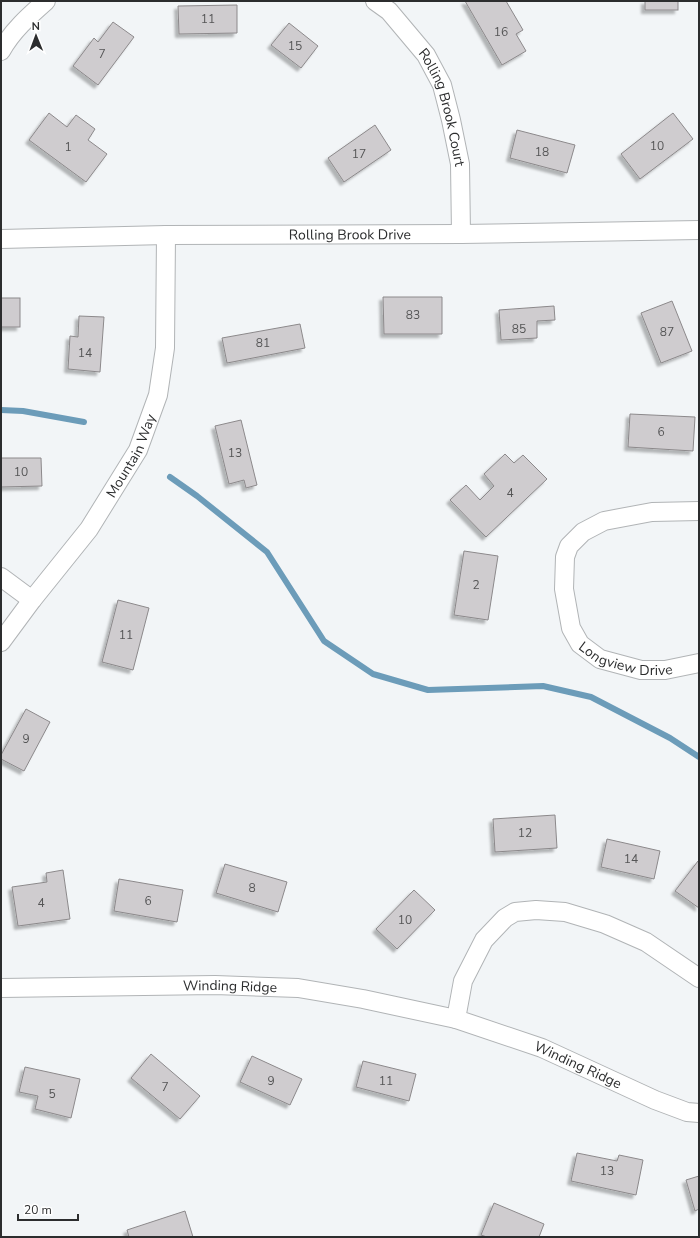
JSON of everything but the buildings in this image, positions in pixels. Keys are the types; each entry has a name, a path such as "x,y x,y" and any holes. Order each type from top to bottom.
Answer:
{"street":[{"path":"1,51 24,21 46,1"},
{"name":"Rolling Brook Court","path":"375,1 389,11 426,55 442,85 460,164 461,234"},
{"name":"Rolling Brook Drive","path":"1,239 166,235 461,234 699,230"},
{"name":"Mountain Way","path":"1,642 93,523 138,450 158,395 165,348 166,235"},
{"name":"Longview Drive","path":"699,511 652,512 604,521 583,532 569,546 565,557 564,589 571,628 580,644 600,659 641,670 665,670 699,663"},
{"path":"1,577 32,600"},
{"path":"456,1019 463,981 484,940 505,918 515,912 536,910 565,912 605,924 646,942 699,978"},
{"name":"Winding Ridge","path":"1,988 215,985 298,988 363,999 456,1019 542,1048 655,1100 687,1112 699,1113"}],"waterway":[{"path":"1,410 23,411 84,422"},
{"path":"170,477 197,496 267,552 324,641 373,674 428,690 543,686 591,697 670,738 699,757"}]}
